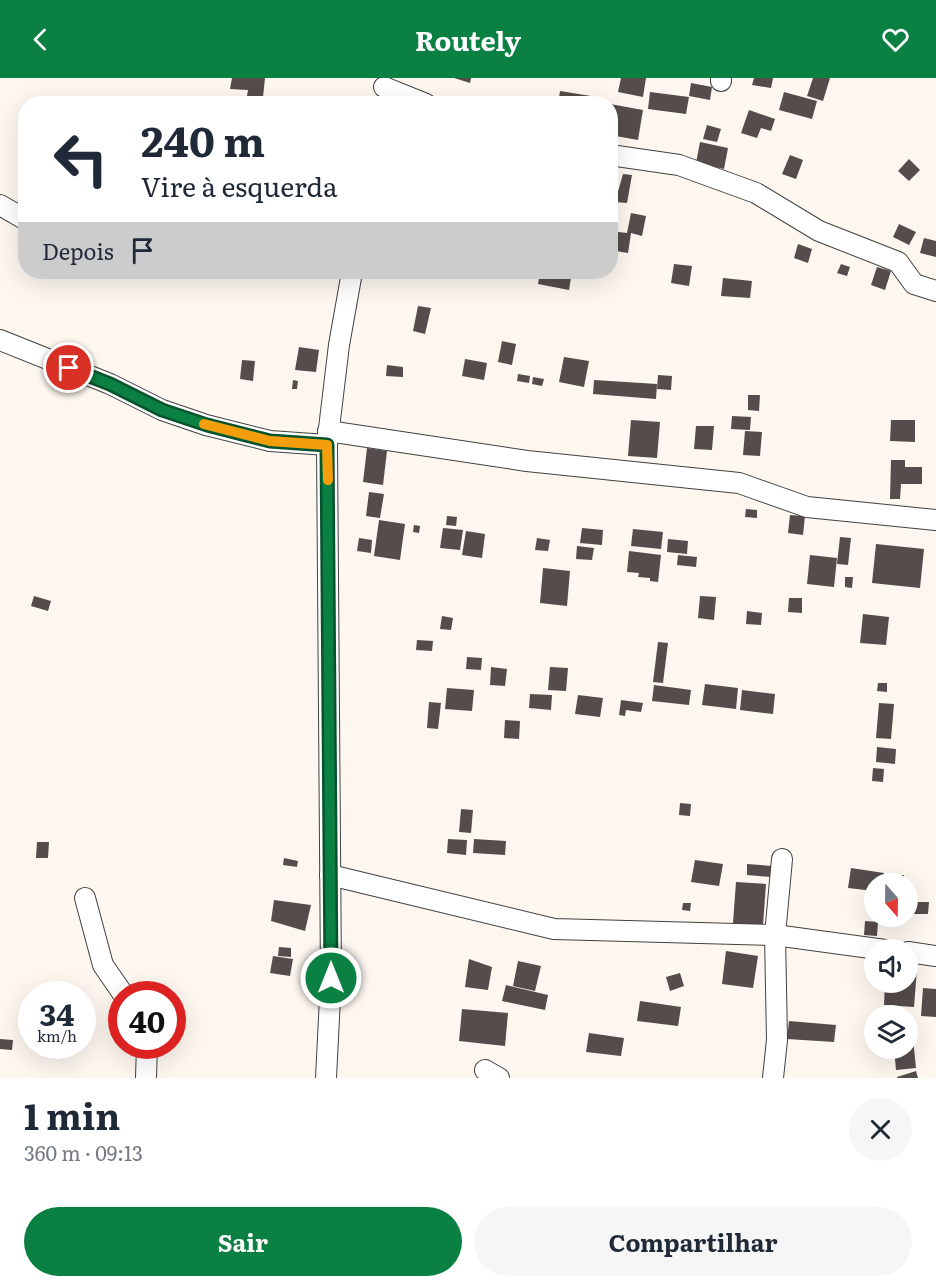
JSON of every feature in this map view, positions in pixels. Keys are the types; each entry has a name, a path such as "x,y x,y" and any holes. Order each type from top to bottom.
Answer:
{"street":[{"path":"383,90 401,96"},
{"path":"618,156 679,165 756,193 819,231 898,262 914,284 936,291"},
{"path":"0,205 18,215"},
{"path":"326,1078 331,978 328,438 351,279"},
{"path":"0,340 110,384 173,414 270,441 328,438 739,483 807,507 936,519"},
{"path":"773,1078 777,1040 775,935 782,859"},
{"path":"330,875 554,929 775,935 864,947"},
{"path":"85,898 103,965 114,981"},
{"path":"918,953 936,956"},
{"path":"146,1078 147,1059"}],"building":[{"path":"232,78 265,78 263,96 247,96 248,90 230,89"},
{"path":"454,78 471,78 470,83"},
{"path":"621,78 646,78 643,97 618,92"},
{"path":"754,78 773,78 771,88 752,85"},
{"path":"813,78 830,78 823,101 807,96"},
{"path":"691,83 712,87 710,100 689,96"},
{"path":"560,91 591,96 559,96"},
{"path":"650,92 689,97 686,114 648,109"},
{"path":"784,92 817,101 812,119 779,110"},
{"path":"618,105 643,110 638,140 618,136"},
{"path":"749,110 775,119 771,131 761,128 757,138 741,133"},
{"path":"707,125 721,129 717,142 703,139"},
{"path":"700,142 728,148 724,169 696,163"},
{"path":"790,155 803,160 796,179 782,174"},
{"path":"909,159 920,170 909,181 898,171"},
{"path":"623,174 632,175 627,203 618,202 618,192"},
{"path":"631,213 646,216 642,236 631,233 628,253 618,251 618,232 627,233"},
{"path":"899,224 916,232 909,245 893,237"},
{"path":"924,238 936,241 936,257 920,253"},
{"path":"798,244 812,249 808,263 794,258"},
{"path":"674,264 692,266 689,286 671,283"},
{"path":"841,264 850,267 847,276 837,273"},
{"path":"877,267 891,271 885,290 871,285"},
{"path":"723,278 752,281 750,298 721,296"},
{"path":"539,279 571,279 569,290 538,284"},
{"path":"418,306 431,308 425,334 413,331"},
{"path":"502,341 516,344 512,365 498,362"},
{"path":"299,347 319,350 316,372 295,370"},
{"path":"564,357 589,361 584,387 559,382"},
{"path":"465,359 487,363 484,380 462,376"},
{"path":"242,360 255,361 253,381 240,379"},
{"path":"387,365 403,367 403,377 386,376"},
{"path":"518,374 530,376 529,383 517,381"},
{"path":"658,375 672,376 671,390 657,389"},
{"path":"533,377 544,379 542,386 532,384"},
{"path":"293,380 298,381 297,389 292,389"},
{"path":"594,380 657,384 656,399 593,394"},
{"path":"748,395 760,395 759,411 748,410"},
{"path":"732,416 751,417 750,430 731,429"},
{"path":"631,420 660,422 657,458 628,456"},
{"path":"891,420 915,420 915,442 890,441"},
{"path":"696,426 714,426 712,450 694,449"},
{"path":"745,431 762,432 760,456 743,455"},
{"path":"367,448 387,451 383,485 363,482"},
{"path":"891,460 905,460 905,467 922,467 922,484 901,484 900,499 890,499"},
{"path":"369,492 384,494 380,518 366,516"},
{"path":"746,509 757,510 757,518 745,517"},
{"path":"790,515 805,516 803,535 788,533"},
{"path":"447,516 457,517 456,526 446,525"},
{"path":"379,520 405,524 400,560 374,556"},
{"path":"414,525 420,526 419,533 413,532"},
{"path":"443,528 463,530 460,550 440,548"},
{"path":"582,528 603,530 602,545 580,543"},
{"path":"633,529 663,532 661,549 631,546"},
{"path":"466,531 485,534 482,558 462,555"},
{"path":"840,537 851,538 848,565 837,564"},
{"path":"359,538 372,540 371,553 357,551"},
{"path":"537,538 550,540 548,551 535,550"},
{"path":"668,539 688,541 687,554 667,552"},
{"path":"876,544 924,549 920,588 872,583"},
{"path":"577,546 594,548 592,560 576,559"},
{"path":"629,551 661,555 658,582 650,581 650,578 638,577 639,573 627,572"},
{"path":"678,555 697,557 696,567 677,565"},
{"path":"810,555 837,558 834,587 807,584"},
{"path":"543,568 570,571 567,606 540,603"},
{"path":"845,577 853,577 852,588 845,587"},
{"path":"34,596 51,601 48,611 31,606"},
{"path":"700,596 716,597 714,620 698,618"},
{"path":"789,598 802,598 802,613 788,612"},
{"path":"747,611 762,613 761,625 746,624"},
{"path":"863,614 889,617 886,645 860,643"},
{"path":"442,616 453,618 451,630 440,629"},
{"path":"417,640 433,641 432,651 416,650"},
{"path":"658,642 668,643 663,683 653,682"},
{"path":"467,657 482,658 481,670 466,669"},
{"path":"491,667 507,669 505,686 490,685"},
{"path":"550,667 568,668 566,691 548,690"},
{"path":"878,683 887,683 887,692 877,691"},
{"path":"705,684 738,688 736,709 702,705"},
{"path":"654,685 691,690 689,705 652,701"},
{"path":"447,688 474,690 472,711 445,709"},
{"path":"742,690 775,694 773,714 740,710"},
{"path":"530,694 552,695 551,710 529,708"},
{"path":"578,695 603,698 600,717 575,714"},
{"path":"621,700 643,703 641,712 626,710 625,716 619,715"},
{"path":"429,702 441,703 438,729 427,728"},
{"path":"879,703 894,704 891,739 876,738"},
{"path":"505,720 520,721 519,739 504,738"},
{"path":"877,747 896,749 895,764 876,762"},
{"path":"873,768 884,769 883,782 872,781"},
{"path":"680,803 691,804 690,816 679,815"},
{"path":"461,809 473,810 471,833 459,832"},
{"path":"448,839 467,840 466,855 447,853"},
{"path":"474,839 506,841 505,855 473,853"},
{"path":"37,842 49,842 48,858 36,858"},
{"path":"284,858 298,861 297,867 283,865"},
{"path":"695,860 723,864 719,886 691,882"},
{"path":"747,864 772,866 771,877 747,875"},
{"path":"851,868 884,873 864,873 864,890 848,888"},
{"path":"736,882 766,884 763,925 733,923"},
{"path":"274,900 311,905 305,931 271,921"},
{"path":"918,902 929,902 928,914 918,914"},
{"path":"683,903 691,903 690,911 682,910"},
{"path":"865,927 878,927 877,936 864,935"},
{"path":"279,947 291,948 291,957 278,956"},
{"path":"726,951 758,956 753,988 722,984"},
{"path":"273,956 293,959 290,976 270,973"},
{"path":"469,959 492,967 488,990 465,987"},
{"path":"518,961 541,966 535,991 513,986"},
{"path":"680,973 684,986 670,991 666,977"},
{"path":"506,985 548,995 545,1010 502,1001"},
{"path":"923,988 936,989 936,1017 921,1016"},
{"path":"885,993 915,993 914,1005 884,1005"},
{"path":"640,1001 681,1007 678,1026 637,1021"},
{"path":"462,1009 508,1013 505,1046 459,1041"},
{"path":"789,1021 836,1025 834,1042 787,1039"},
{"path":"589,1033 624,1038 621,1056 586,1052"},
{"path":"0,1039 13,1040 12,1050 0,1049"},
{"path":"895,1059 915,1059 916,1068 896,1070"},
{"path":"916,1071 918,1078 897,1078 897,1077"}],"slow traffic":[{"path":"204,424 270,441 327,445 328,480"}],"route":[{"path":"69,368 110,384 162,410 207,425 270,441 327,445 331,978"}]}
